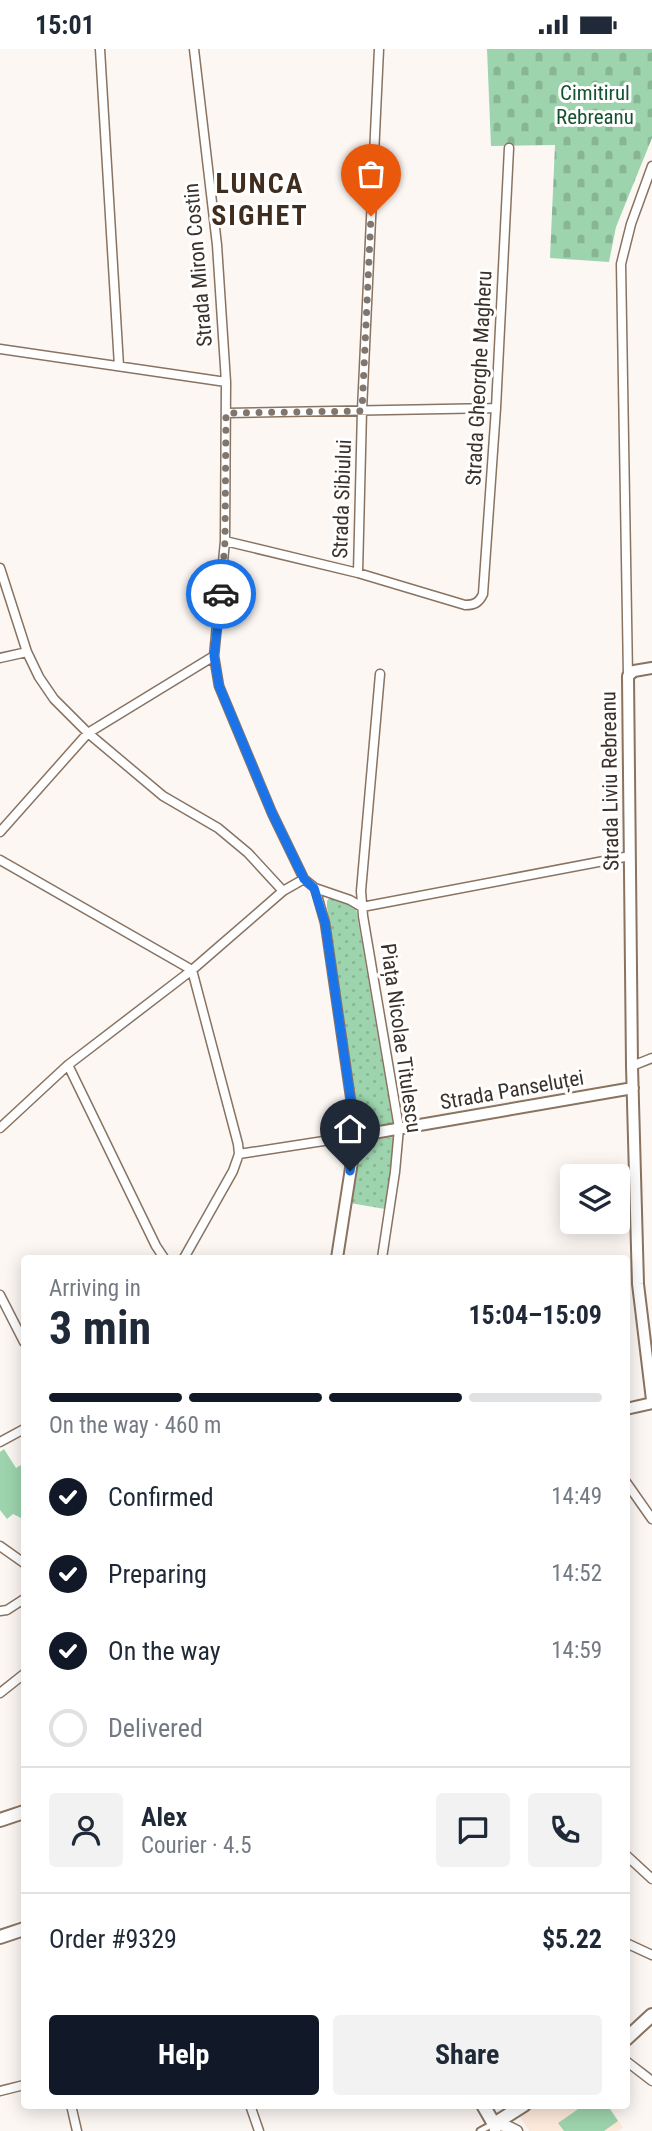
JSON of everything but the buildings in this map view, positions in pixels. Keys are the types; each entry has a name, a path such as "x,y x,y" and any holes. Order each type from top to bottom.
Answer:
{"main road":[{"path":"628,676 634,671 652,668"},
{"name":"Strada Liviu Rebreanu","path":"628,676 632,1066 638,1284 652,1401"},
{"name":"Strada Panseluței","path":"356,1136 633,1088"},
{"path":"341,1255 356,1136"},
{"path":"630,1408 652,1401"},
{"path":"0,1820 21,1813"},
{"path":"0,1937 21,1930"},
{"path":"630,2035 652,2015"},
{"path":"485,2109 495,2127 519,2109"}],"street":[{"path":"100,49 119,366"},
{"name":"Strada Miron Costin","path":"194,49 217,245 226,382 225,541 214,656 219,686 272,813 304,879"},
{"name":"Strada Sibiului","path":"358,573 362,411 379,49"},
{"name":"Strada Gheorghe Magheru","path":"358,573 465,605 480,600 483,594 496,408 509,148"},
{"name":"Strada Liviu Rebreanu","path":"628,676 621,264 631,224 652,166"},
{"path":"0,349 226,382"},
{"path":"226,413 496,408"},
{"path":"225,541 358,573"},
{"path":"0,568 27,652 54,699 88,733 163,796 218,828 248,853 283,891"},
{"path":"0,658 27,652"},
{"path":"0,832 88,733 214,656"},
{"name":"Piața Nicolae Titulescu","path":"380,674 361,891 399,1128 382,1255"},
{"path":"0,1128 68,1065 192,970 283,891 304,879 314,888 350,899 362,907 631,856"},
{"path":"0,860 192,970 239,1154 233,1171 186,1255"},
{"path":"239,1154 356,1136 325,923 314,888"},
{"path":"632,1066 652,1058"},
{"path":"68,1065 162,1255"},
{"path":"0,1294 21,1336"},
{"path":"0,1442 21,1431"},
{"path":"630,1488 652,1519"},
{"path":"0,1546 21,1560"},
{"path":"0,1611 7,1610 21,1601"},
{"path":"0,1693 21,1676"},
{"path":"630,1859 652,1879"},
{"path":"630,1945 652,1955"},
{"path":"630,2064 652,2081"},
{"path":"0,2091 21,2086"},
{"path":"72,2109 77,2131"},
{"path":"252,2109 260,2131"},
{"path":"481,2131 495,2127 509,2127 517,2131"}],"shaded area":[{"path":"528,2109 611,2109 623,2128 618,2131 529,2131 519,2115"}],"green space":[{"name":"Cimitirul Rebreanu","path":"487,49 652,49 652,138 616,227 609,262 550,258 555,145 491,146"},
{"path":"330,897 356,908 393,1124 360,1130 327,907"},
{"path":"395,1137 385,1209 350,1203 353,1166 360,1149 379,1139"},
{"path":"4,1449 16,1468 21,1465 21,1518 13,1514 7,1519 0,1510 0,1452"},
{"path":"578,2109 610,2109 618,2121 604,2131 564,2131 558,2123"}],"way so far":[{"path":"221,594 225,541 226,413 362,411 371,216"}],"district":[{"name":"LUNCA SIGHET","path":"260,199"}],"route":[{"path":"221,594 214,656 219,686 272,813 304,879 314,888 325,923 356,1136 350,1171"}]}
